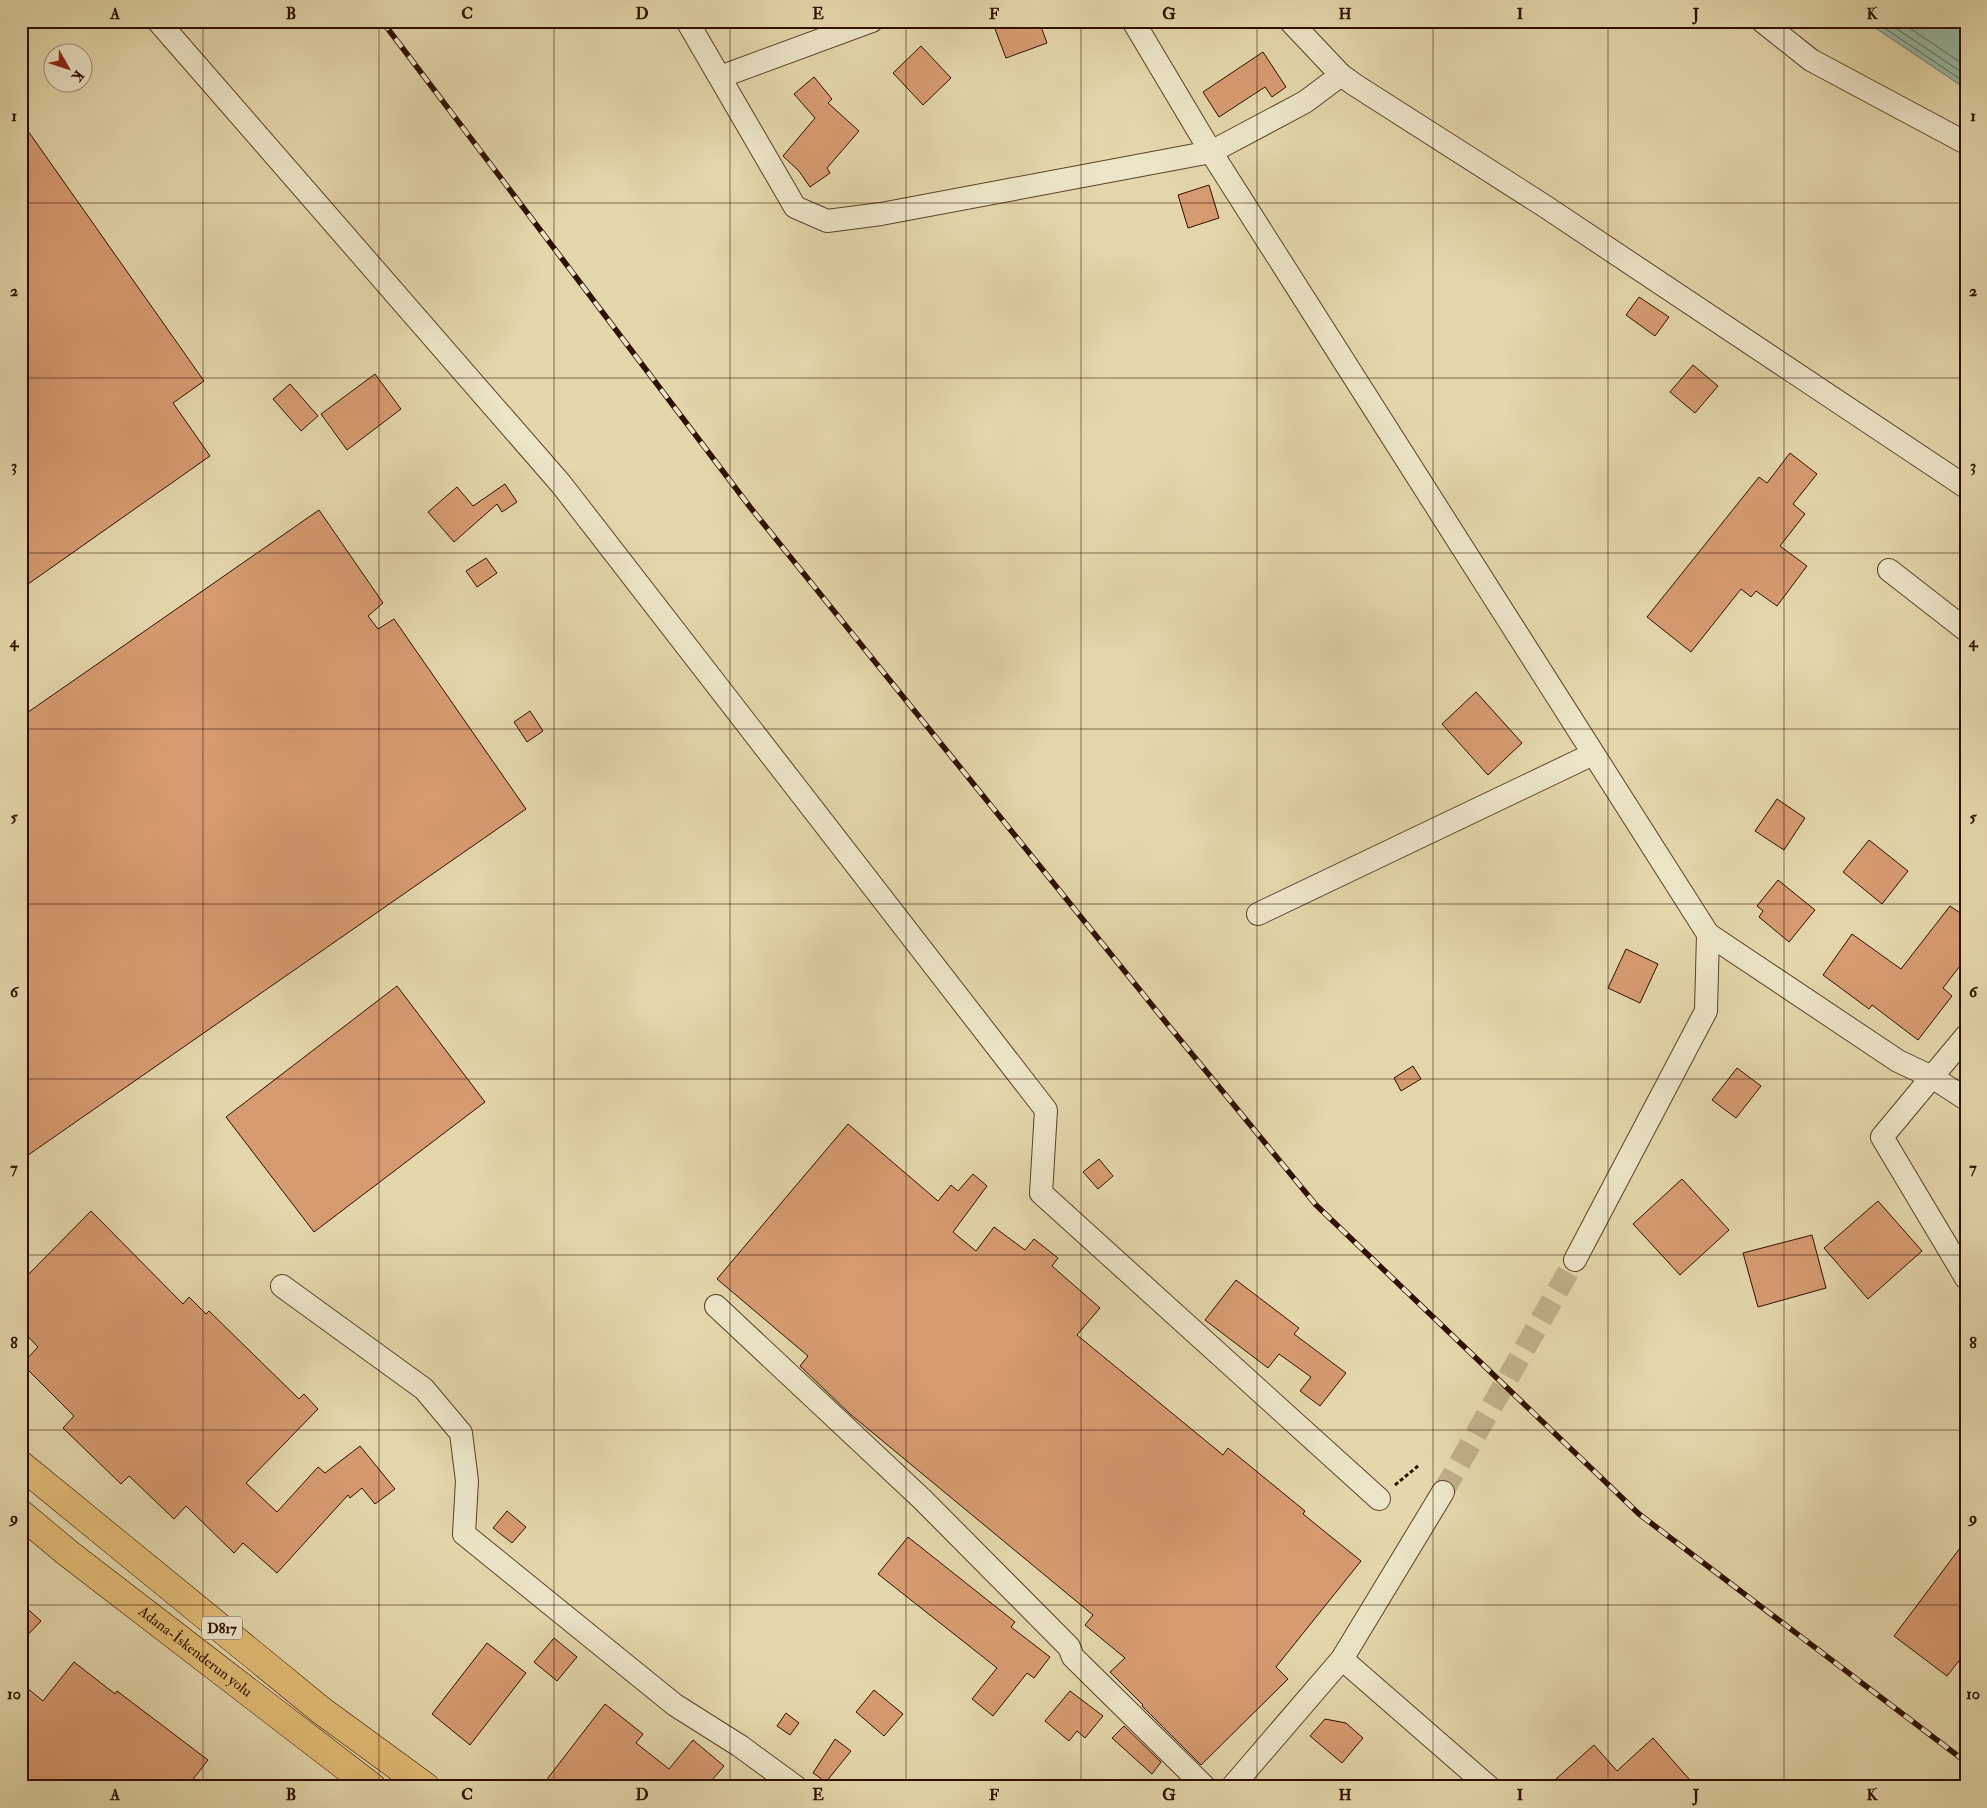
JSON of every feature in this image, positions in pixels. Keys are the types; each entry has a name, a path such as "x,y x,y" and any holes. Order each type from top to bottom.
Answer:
{"highway":[{"name":"D817","path":"21,1465 322,1711 426,1787"},
{"name":"Adana-İskenderun yolu","path":"21,1514 69,1554 372,1787"}],"street":[{"path":"158,21 561,484 1046,1110 1041,1193 1379,1499"},
{"path":"687,21 795,207 827,221 881,214 1211,152 1305,102 1342,75"},
{"path":"720,77 872,21"},
{"path":"1133,21 1211,152 1708,934 1898,1061 1932,1077 1966,1099"},
{"path":"1290,21 1342,75 1543,205 1966,487"},
{"path":"1762,21 1811,60 1966,143"},
{"path":"1889,570 1966,630"},
{"path":"1258,914 1593,754"},
{"path":"1575,1260 1706,1011 1708,934"},
{"path":"1966,1036 1882,1137 1966,1278"},
{"path":"282,1286 424,1389 461,1433 467,1480 464,1534 675,1705 740,1746 796,1787"},
{"path":"716,1306 922,1499 1069,1647 1073,1658 1205,1787"},
{"path":"1232,1787 1342,1659 1443,1492"},
{"path":"21,1526 69,1554"},
{"path":"1342,1659 1489,1787"}],"path":[{"path":"1379,1499 1418,1466"}],"water":[{"path":"1865,21 1966,21 1966,89"}],"building":[{"path":"992,21 1039,21 1047,43 1006,58"},
{"path":"921,46 951,78 923,105 893,73"},
{"path":"1263,52 1286,87 1272,97 1265,87 1219,117 1203,92"},
{"path":"814,77 832,99 828,103 859,131 827,168 830,173 810,187 799,171 783,156 815,118 794,94"},
{"path":"21,121 204,381 173,403 210,456 21,589"},
{"path":"1209,185 1219,218 1188,228 1178,195"},
{"path":"1639,297 1669,317 1655,336 1626,315"},
{"path":"1693,365 1718,386 1695,413 1670,392"},
{"path":"375,374 401,409 347,450 321,414"},
{"path":"290,384 318,416 301,431 273,399"},
{"path":"1790,453 1817,474 1793,504 1805,514 1780,546 1807,566 1777,606 1756,591 1751,597 1741,589 1691,652 1647,617 1759,477 1767,483"},
{"path":"505,484 517,502 502,512 497,504 454,542 428,512 457,487 473,506"},
{"path":"319,510 383,603 368,616 378,629 394,619 526,809 21,1160 21,717"},
{"path":"486,558 497,573 477,587 466,571"},
{"path":"1476,692 1522,743 1488,775 1442,724"},
{"path":"530,711 543,731 527,742 514,722"},
{"path":"1777,799 1805,818 1784,850 1755,831"},
{"path":"1869,840 1908,871 1882,904 1843,872"},
{"path":"1778,880 1815,910 1789,942 1759,917 1763,911 1757,906"},
{"path":"1950,906 1966,917 1966,958 1943,988 1952,996 1918,1040 1872,1005 1869,1009 1823,975 1852,934 1901,969"},
{"path":"1626,949 1658,964 1640,1003 1608,988"},
{"path":"397,986 485,1102 314,1232 226,1117"},
{"path":"1413,1066 1421,1079 1401,1091 1394,1078"},
{"path":"1737,1068 1761,1086 1736,1118 1712,1100"},
{"path":"848,1124 938,1201 951,1185 958,1191 973,1174 987,1186 953,1232 976,1251 994,1227 1025,1250 1034,1239 1058,1258 1052,1266 1100,1308 1077,1335 1223,1455 1228,1448 1305,1511 1303,1514 1361,1561 1276,1667 1288,1679 1201,1765 1110,1672 1125,1658 1085,1625 1093,1615 850,1414 800,1366 808,1356 717,1279"},
{"path":"1099,1159 1113,1176 1098,1189 1083,1172"},
{"path":"1682,1179 1729,1230 1680,1275 1633,1224"},
{"path":"1878,1201 1922,1251 1868,1299 1824,1248"},
{"path":"91,1211 183,1304 189,1297 206,1314 209,1311 299,1399 304,1394 318,1409 246,1483 277,1512 318,1467 325,1473 360,1446 395,1489 375,1504 362,1488 350,1498 348,1495 277,1573 243,1543 234,1553 186,1506 174,1519 129,1476 121,1484 63,1428 74,1416 22,1364 38,1347 21,1329 21,1282"},
{"path":"1812,1235 1826,1288 1758,1307 1743,1253"},
{"path":"1236,1280 1299,1328 1294,1334 1346,1373 1320,1406 1300,1391 1311,1377 1279,1354 1268,1368 1205,1320"},
{"path":"507,1511 526,1527 512,1543 493,1528"},
{"path":"908,1537 1015,1622 1011,1627 1050,1657 1034,1678 1027,1673 993,1716 972,1699 997,1668 878,1574"},
{"path":"1966,1540 1966,1652 1947,1676 1894,1636"},
{"path":"21,1603 41,1621 21,1642"},
{"path":"554,1638 577,1657 557,1681 534,1662"},
{"path":"487,1643 526,1673 470,1745 432,1714"},
{"path":"74,1662 115,1694 117,1691 208,1760 187,1787 21,1787 21,1683 43,1701"},
{"path":"874,1690 903,1714 884,1736 856,1712"},
{"path":"1070,1691 1103,1716 1085,1738 1077,1731 1069,1741 1045,1721"},
{"path":"605,1704 643,1734 636,1743 669,1769 693,1740 724,1766 706,1787 541,1787"},
{"path":"786,1713 799,1723 790,1735 777,1726"},
{"path":"1325,1719 1346,1723 1363,1738 1342,1763 1310,1736"},
{"path":"1124,1726 1161,1762 1152,1774 1112,1738"},
{"path":"1653,1738 1696,1787 1547,1787 1594,1745 1617,1771"},
{"path":"835,1739 851,1751 826,1782 813,1773"}],"tunnel":[{"path":"1443,1492 1575,1260"}],"railway":[{"path":"382,21 750,507 1164,1020 1316,1205 1639,1514 1966,1762"}]}
